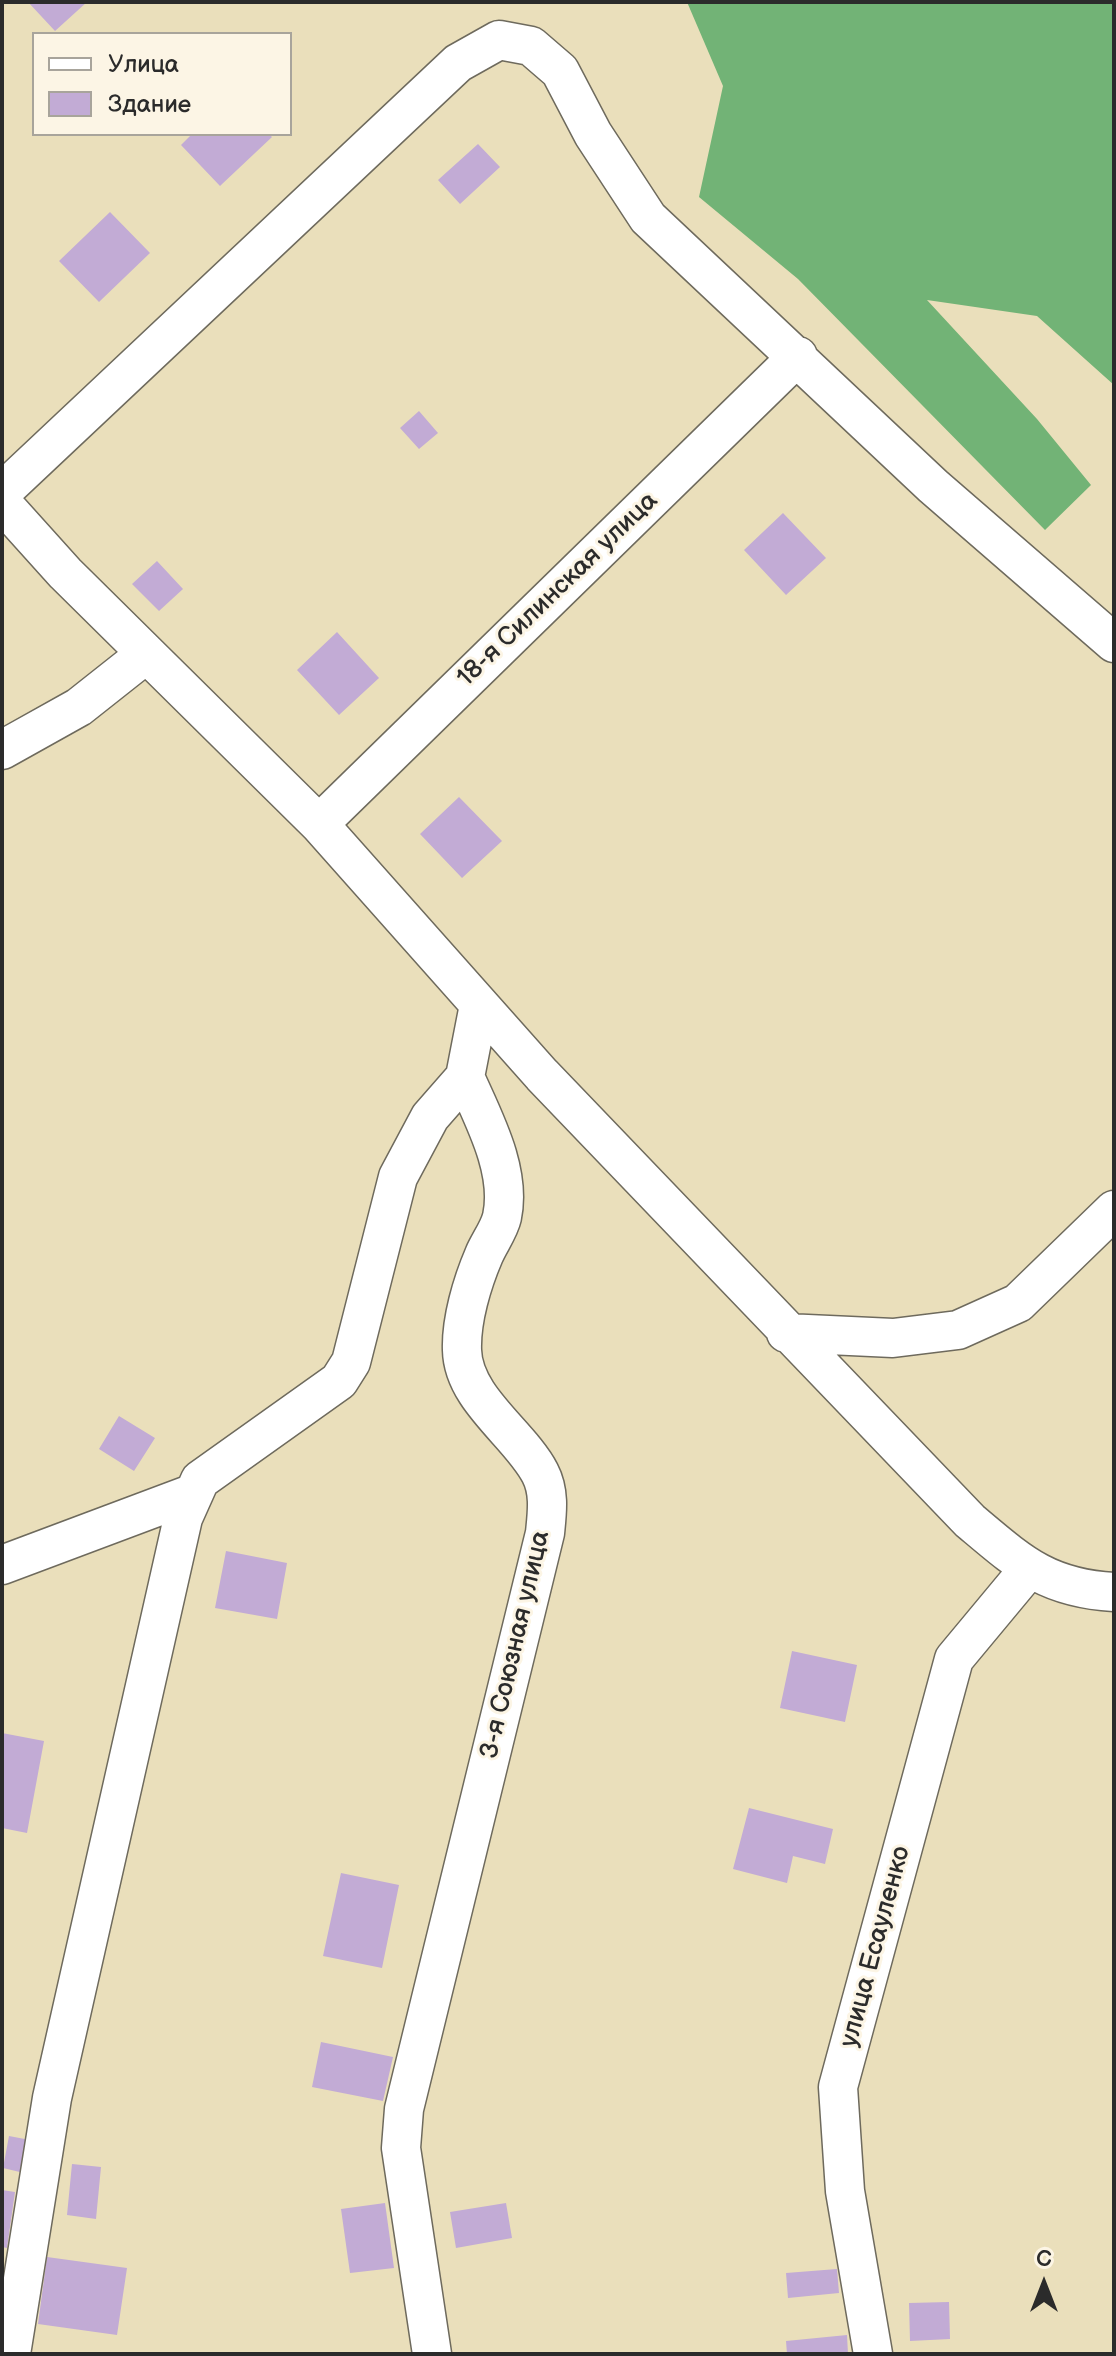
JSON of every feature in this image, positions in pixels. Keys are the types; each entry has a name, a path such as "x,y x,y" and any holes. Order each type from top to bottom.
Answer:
{"street":[{"path":"2,492 458,63 499,40 531,46 560,71 593,134 648,218 933,486 1114,643"},
{"name":"18-я Силинская улица","path":"319,824 798,356"},
{"path":"2,503 146,654 319,824 479,1005 786,1333 970,1521 1028,1570 1079,1590 1114,1592"},
{"path":"2,750 79,707 146,654"},
{"path":"11,2354 52,2098 183,1518 200,1480 339,1381 351,1362 398,1177 430,1117 465,1077 479,1005"},
{"name":"3-я Союзная улица","path":"432,2354 401,2148 404,2109 545,1533 548,1504 540,1473 477,1394 461,1353 468,1306 483,1257 502,1219 505,1189 486,1125 465,1077"},
{"path":"786,1333 893,1338 958,1330 1018,1303 1114,1210"},
{"path":"2,1565 194,1493"},
{"name":"улица Есауленко","path":"873,2354 845,2191 838,2087 954,1659 1028,1570"}],"green space":[{"path":"687,2 1114,2 1114,385 1037,316 927,300 1037,419 1091,485 1045,530 798,279 699,197 723,86"}],"building":[{"path":"28,2 87,2 55,31"},
{"path":"190,136 272,137 220,186 181,145"},
{"path":"478,144 500,167 460,204 438,180"},
{"path":"110,212 150,253 99,302 59,261"},
{"path":"419,411 438,433 419,449 400,428"},
{"path":"783,513 826,558 786,595 744,550"},
{"path":"157,561 183,589 159,611 132,584"},
{"path":"337,632 379,678 339,715 297,670"},
{"path":"459,797 502,841 462,878 420,834"},
{"path":"119,1416 155,1438 134,1471 99,1449"},
{"path":"226,1551 287,1563 277,1619 215,1608"},
{"path":"792,1651 857,1665 845,1722 780,1708"},
{"path":"2,1733 44,1741 27,1833 2,1828"},
{"path":"749,1808 833,1829 825,1864 793,1856 787,1883 733,1869"},
{"path":"341,1873 399,1885 382,1968 323,1956"},
{"path":"321,2042 393,2057 383,2101 312,2087"},
{"path":"9,2136 30,2140 24,2173 3,2168"},
{"path":"72,2164 101,2167 96,2219 67,2215"},
{"path":"2,2190 15,2192 7,2248 2,2247"},
{"path":"385,2203 394,2268 350,2273 341,2209"},
{"path":"506,2203 512,2238 456,2248 450,2212"},
{"path":"47,2257 127,2268 117,2335 38,2324"},
{"path":"837,2269 839,2293 788,2298 786,2273"},
{"path":"949,2302 950,2339 910,2341 909,2303"},
{"path":"847,2335 848,2354 787,2354 786,2341"}]}
